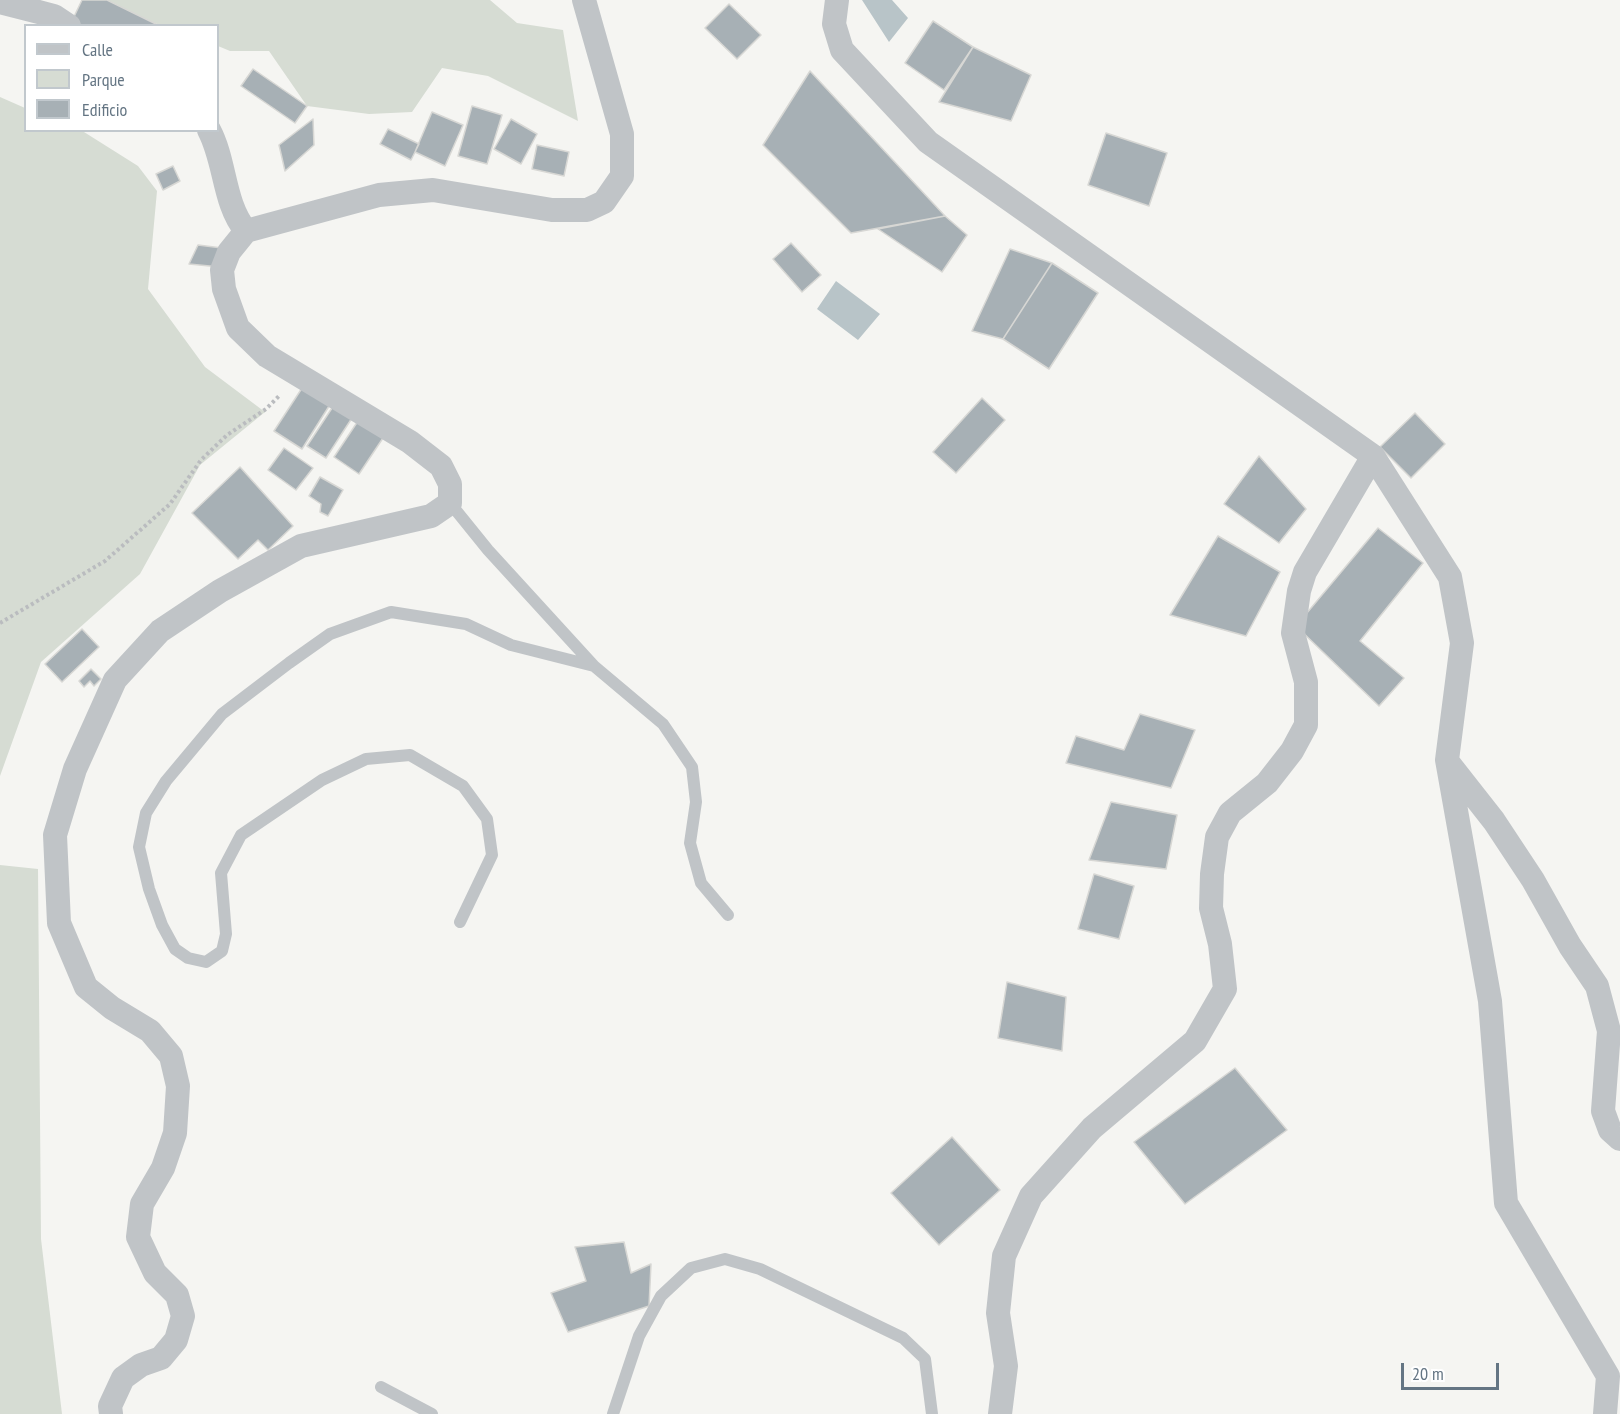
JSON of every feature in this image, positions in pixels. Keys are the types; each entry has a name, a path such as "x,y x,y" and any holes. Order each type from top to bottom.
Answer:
{"street":[{"path":"111,1414 110,1406 123,1378 141,1365 161,1358 176,1340 183,1316 177,1295 156,1273 138,1237 142,1204 163,1168 176,1132 178,1086 171,1056 150,1031 112,1008 86,987 59,923 55,835 75,769 115,680 159,631 220,591 301,546 431,516 450,503 450,484 441,466 410,442 267,356 238,328 224,289 222,270 229,252 246,231 378,195 433,190 552,210 587,210 604,202 622,176 622,134 584,0"},
{"path":"837,0 834,24 842,50 928,142 1373,456 1450,577 1462,643 1447,760 1490,1001 1506,1203 1608,1376 1605,1414"},
{"path":"0,2 54,16 66,24"},
{"path":"210,132 217,144 237,220 246,231"},
{"path":"1000,1414 1006,1366 998,1312 1004,1256 1031,1196 1092,1128 1196,1041 1225,988 1220,944 1211,908 1212,874 1217,837 1230,813 1267,783 1292,751 1306,724 1306,682 1293,633 1299,591 1305,572 1373,456"},
{"path":"1447,760 1500,831 1597,986 1609,1031 1603,1111 1610,1130 1620,1139"}],"lane":[{"path":"450,503 488,550 594,666 663,724 692,767 696,802 690,843 700,883 728,915"},
{"path":"460,922 492,855 488,819 463,786 410,755 366,759 322,780 240,835 221,873 226,934 222,951 206,962 188,958 176,949 162,925 149,889 140,847 146,813 166,781 222,714 330,634 391,612 466,624 511,645 594,666"},
{"path":"613,1414 639,1336 661,1296 691,1268 725,1259 760,1269 903,1338 925,1359 932,1414"},
{"path":"381,1387 432,1414"}],"path":[{"path":"0,623 105,561 170,504 201,460 227,435 266,409 299,375"}],"green space":[{"path":"103,0 490,0 517,23 563,30 578,121 488,76 442,68 412,112 369,114 307,106 269,51 230,51 219,46 219,24 157,24 100,4"},
{"path":"0,97 24,108 24,132 84,132 138,166 157,191 148,289 205,367 265,412 200,465 140,574 41,662 0,776"},
{"path":"0,865 38,869 41,1239 62,1414 0,1414"}],"shaded area":[{"path":"862,0 892,0 908,18 889,42"},
{"path":"836,281 880,314 858,340 817,309"}],"building":[{"path":"82,0 107,0 156,24 73,24 71,23"},
{"path":"729,4 761,35 737,59 705,28"},
{"path":"933,21 973,47 944,90 905,63"},
{"path":"973,47 1031,75 1011,121 939,102"},
{"path":"253,69 307,106 295,123 241,86"},
{"path":"810,71 945,216 851,233 763,145"},
{"path":"472,106 502,115 487,164 458,156"},
{"path":"432,112 463,125 445,166 415,152"},
{"path":"313,119 314,145 285,171 279,145"},
{"path":"511,119 537,134 521,164 494,149"},
{"path":"388,129 419,144 411,160 380,144"},
{"path":"1106,133 1167,153 1149,206 1088,185"},
{"path":"537,145 569,152 564,176 532,169"},
{"path":"173,166 180,181 163,190 156,174"},
{"path":"945,216 967,235 942,272 878,229"},
{"path":"791,243 821,275 802,292 773,259"},
{"path":"198,245 222,248 220,267 189,264"},
{"path":"1010,249 1052,263 1003,339 972,331"},
{"path":"1052,263 1098,293 1049,369 1003,339"},
{"path":"304,385 331,403 302,449 274,431"},
{"path":"982,398 1005,420 956,473 933,452"},
{"path":"334,405 352,418 326,458 307,446"},
{"path":"1415,413 1445,444 1411,478 1380,447"},
{"path":"360,418 385,435 359,474 334,457"},
{"path":"284,448 313,468 296,490 268,470"},
{"path":"1259,456 1306,509 1279,543 1224,504"},
{"path":"240,467 293,526 268,550 258,540 238,559 192,513"},
{"path":"320,477 343,490 328,516 320,512 321,504 309,496"},
{"path":"1378,528 1423,563 1360,641 1404,678 1379,706 1296,626"},
{"path":"1218,536 1280,572 1246,636 1170,615"},
{"path":"82,629 99,647 62,682 45,664"},
{"path":"91,669 101,679 94,686 90,681 84,687 79,681"},
{"path":"1140,714 1195,730 1171,788 1066,763 1076,736 1124,750"},
{"path":"1111,802 1177,815 1166,869 1089,860"},
{"path":"1094,874 1134,886 1119,939 1078,929"},
{"path":"1007,982 1066,997 1062,1051 998,1038"},
{"path":"1235,1068 1287,1130 1185,1204 1134,1142"},
{"path":"952,1137 1000,1190 939,1245 891,1193"},
{"path":"624,1242 631,1273 651,1264 649,1306 568,1332 551,1293 586,1281 575,1247"}]}
